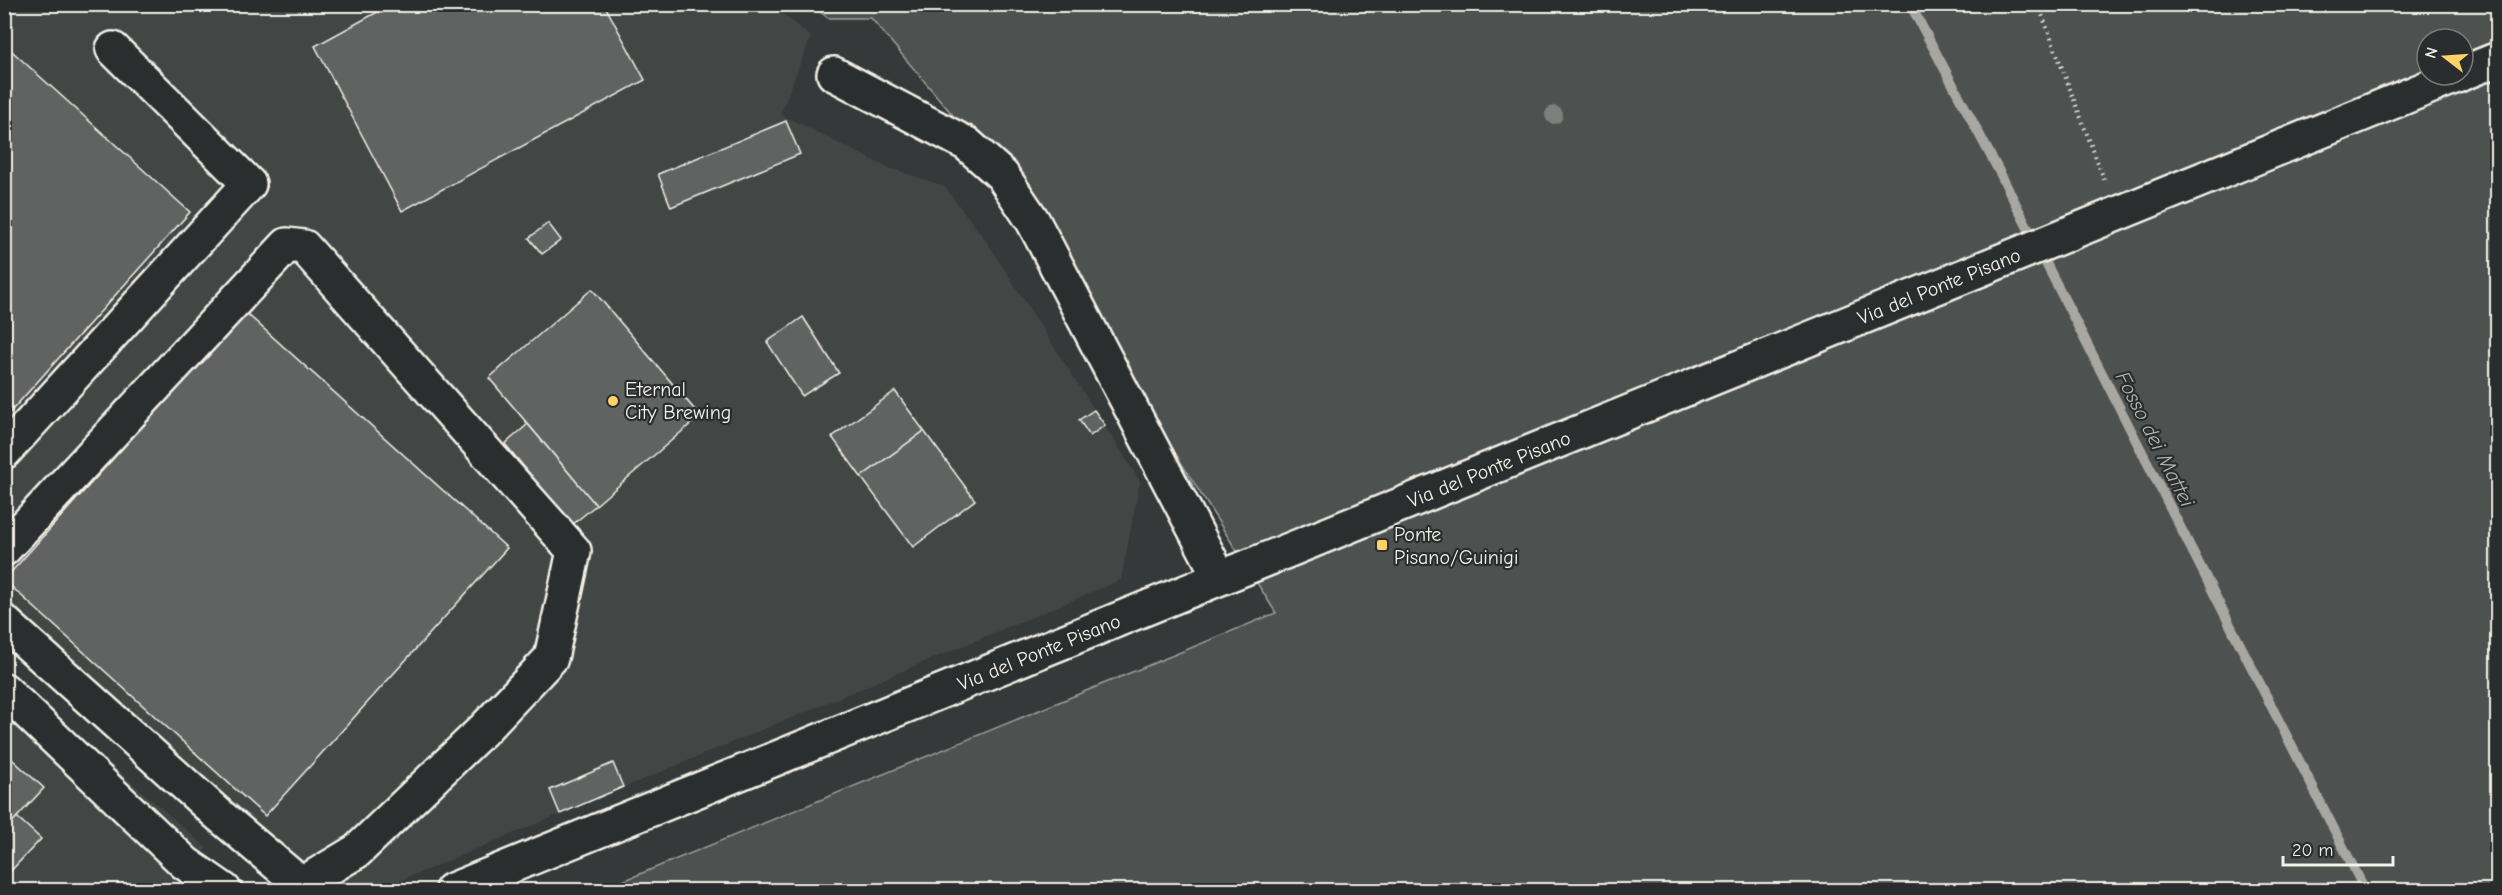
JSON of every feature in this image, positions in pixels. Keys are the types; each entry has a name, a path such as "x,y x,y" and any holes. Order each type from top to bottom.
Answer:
{"street":[{"path":"4,452 249,184 113,49"},
{"path":"2475,68 2498,59"},
{"path":"834,74 967,144 1002,175 1033,221 1220,578"},
{"name":"Via del Ponte Pisano","path":"452,891 2429,87"},
{"path":"4,549 287,245 304,247 574,551 551,658 483,730 357,851 297,888 4,622"},
{"path":"4,690 186,863 224,891"}],"path":[{"path":"2038,4 2108,217"}],"shaded area":[{"path":"5,5 771,5 811,37 780,114 886,167 944,186 985,239 1140,481 1121,580 378,890 290,890 5,636"},
{"path":"811,5 2497,5 2497,890 601,890 1276,613 989,158 871,18 828,18"},
{"path":"4,671 207,848 178,873 197,890 5,890"}],"building":[{"path":"392,4 604,4 645,80 402,211 315,46"},
{"path":"4,44 190,212 4,419"},
{"path":"786,121 800,154 671,207 658,174"},
{"path":"548,223 561,240 542,254 529,238"},
{"path":"592,289 700,416 596,505 489,378"},
{"path":"245,312 507,548 265,816 4,580"},
{"path":"803,317 839,373 802,396 767,342"},
{"path":"895,391 924,431 861,477 832,437"},
{"path":"1094,410 1105,425 1090,436 1079,420"},
{"path":"528,424 596,505 572,525 505,444"},
{"path":"924,431 975,500 913,547 861,477"},
{"path":"4,752 44,788 4,831"},
{"path":"613,763 623,787 560,814 550,790"},
{"path":"17,817 41,839 4,878 4,831"}],"waterway":[{"name":"Fosso dei Mattei","path":"1910,4 2001,175 2365,890"}],"place":[{"name":"Eternal City Brewing","path":"613,401"},
{"name":"Ponte Pisano/Guinigi","path":"1382,545"}]}
